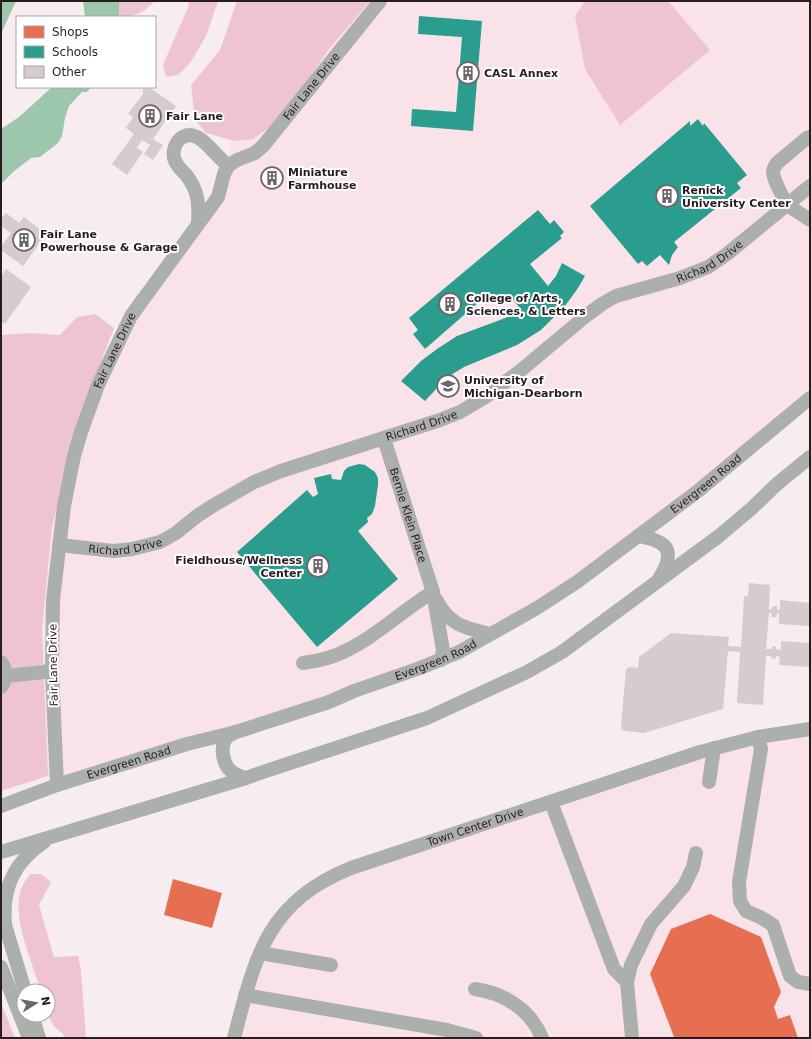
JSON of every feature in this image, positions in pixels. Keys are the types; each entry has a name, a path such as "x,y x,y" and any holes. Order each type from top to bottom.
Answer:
{"street":[{"name":"Fair Lane Drive","path":"57,785 52,670 53,600 59,545 66,492 74,456 87,414 103,374 131,316 218,197 224,174 228,166 237,160 255,153 263,146 380,1"},
{"path":"198,224 198,197 193,184 176,164 174,148 177,142 188,135 195,136 203,140 228,166"},
{"path":"810,137 777,163 773,172 775,180 787,205 810,220"},
{"name":"Richard Drive","path":"59,545 114,551 132,550 160,542 176,533 197,516 214,505 254,482 281,471 440,420 474,404 497,388 602,304 616,296 680,278 708,267 727,254 810,186"},
{"name":"Evergreen Road","path":"1,806 57,785 187,744 236,732 329,702 354,691 441,660 459,652 537,608 577,582 698,490 810,398"},
{"name":"Bernie Klein Place","path":"384,439 433,592 443,650 441,660"},
{"path":"1,852 246,778 266,770 427,718 514,679 562,652 724,532 777,484 810,457"},
{"path":"638,536 651,538 660,542 667,549 667,566 656,583"},
{"path":"303,663 340,654 357,645 416,602 433,592"},
{"name":"Bernie Klein Place","path":"433,592 446,616 462,627 490,634"},
{"path":"1,662 5,670 3,681 52,670"},
{"name":"Town Center Drive","path":"234,1038 251,973 271,930 284,913 304,895 327,879 351,868 714,748 758,736 810,729"},
{"path":"236,732 227,738 224,745 223,755 231,772 246,778"},
{"path":"758,736 761,749 739,882 740,901 746,911 773,925 790,976 798,982 810,984"},
{"path":"709,782 714,748"},
{"path":"551,802 614,969 627,982"},
{"path":"24,983 3,917 5,899 12,876 26,856 35,848 55,835"},
{"path":"632,1038 627,982 631,965 651,924 684,886 693,866 696,853"},
{"path":"260,953 331,965"},
{"path":"1,967 29,1038"},
{"path":"475,989 497,994 516,1005 533,1022 542,1038"},
{"path":"245,995 446,1034 476,1038"},
{"path":"34,1023 39,1038"}],"shaded area":[{"path":"3,1 16,1 1,34 1,5"},
{"path":"83,1 119,1 119,16 85,16"},
{"path":"119,1 155,1 139,13 130,16 119,16"},
{"path":"187,1 218,1 206,36 190,63 178,75 166,77 163,65 189,5"},
{"path":"237,1 370,1 329,49 282,118 253,139 235,141 206,133 195,119 191,85 220,50"},
{"name":"University of Michigan-Dearborn","path":"368,1 810,1 810,395 622,546 471,642 353,689 57,785 48,776 42,628 50,538 66,447 110,358 218,197 232,141 278,115"},
{"path":"585,1 668,1 710,50 620,125 585,69 575,16"},
{"path":"51,88 90,88 87,92 82,92 69,106 62,136 58,143 40,157 31,158 13,172 1,184 1,129 19,117"},
{"path":"95,314 114,328 85,404 52,526 42,628 48,776 1,791 1,335 29,333 60,335 77,317"},
{"path":"810,729 810,1038 234,1038 265,940 316,886 677,761"},
{"path":"30,874 41,874 51,882 39,905 54,957 78,956 81,970 86,1038 65,1038 52,1023 56,1023 56,983 38,983 24,940 19,913 19,901 23,884"},
{"path":"1,1003 15,1038 1,1038"}],"building: Shops":[{"path":"173,879 222,893 212,928 164,915"},
{"path":"710,914 761,937 781,992 774,1007 778,1019 790,1015 798,1038 674,1037 650,974 671,929"}],"building: Schools":[{"name":"CASL Annex","path":"419,16 482,21 473,131 411,126 412,109 456,112 462,37 418,34"},
{"name":"Renick University Center","path":"698,119 703,126 704,123 747,175 737,183 741,188 674,242 678,247 672,255 669,265 660,255 647,266 642,261 638,264 590,206 690,121 690,126"},
{"name":"Miniature Farmhouse","path":"273,173 276,181 271,183 268,174"},
{"name":"College of Arts, Sciences, & Letters","path":"538,210 550,224 554,220 564,232 560,236 562,238 530,264 548,286 556,276 562,263 585,276 578,288 565,306 541,330 517,345 464,367 451,375 425,401 401,381 421,361 457,336 508,317 520,308 513,300 501,302 493,300 487,295 425,349 413,334 418,330 409,318"},
{"name":"Fieldhouse/Wellness Center","path":"359,464 365,465 375,472 378,478 378,485 375,506 372,514 367,518 368,522 358,531 398,579 317,647 237,552 307,490 313,497 318,494 314,478 331,474 332,479 341,480 344,471 348,467"}],"building: Other":[{"name":"Fair Lane","path":"148,88 176,106 153,139 163,145 153,160 144,154 150,145 142,140 137,148 143,152 127,175 112,164 134,134 126,128 133,117 128,114 143,94 143,89"},
{"name":"Fair Lane Powerhouse & Garage","path":"6,213 19,223 24,217 46,234 23,266 1,250 1,247 11,233 1,226 1,219"},
{"path":"6,269 31,287 5,324 1,321 1,277"},
{"path":"749,583 770,585 769,609 772,609 773,606 777,606 777,609 780,610 780,600 810,603 810,626 779,624 779,613 777,613 776,617 771,617 772,613 769,613 766,649 772,649 772,646 781,650 781,641 810,643 810,667 779,665 780,657 776,656 776,659 771,658 771,656 766,656 763,705 737,703 740,652 728,651 723,709 644,733 622,730 621,726 626,669 630,667 638,668 639,657 671,633 729,637 728,646 741,647 744,596 748,596"}],"place":[{"name":"CASL Annex","path":"468,73"},
{"name":"Fair Lane","path":"150,116"},
{"name":"Miniature Farmhouse","path":"272,178"},
{"name":"Renick University Center","path":"667,196"},
{"name":"Fair Lane Powerhouse & Garage","path":"24,240"},
{"name":"College of Arts, Sciences, & Letters","path":"450,304"},
{"name":"University of Michigan-Dearborn","path":"448,386"},
{"name":"Fieldhouse/Wellness Center","path":"318,566"}]}
